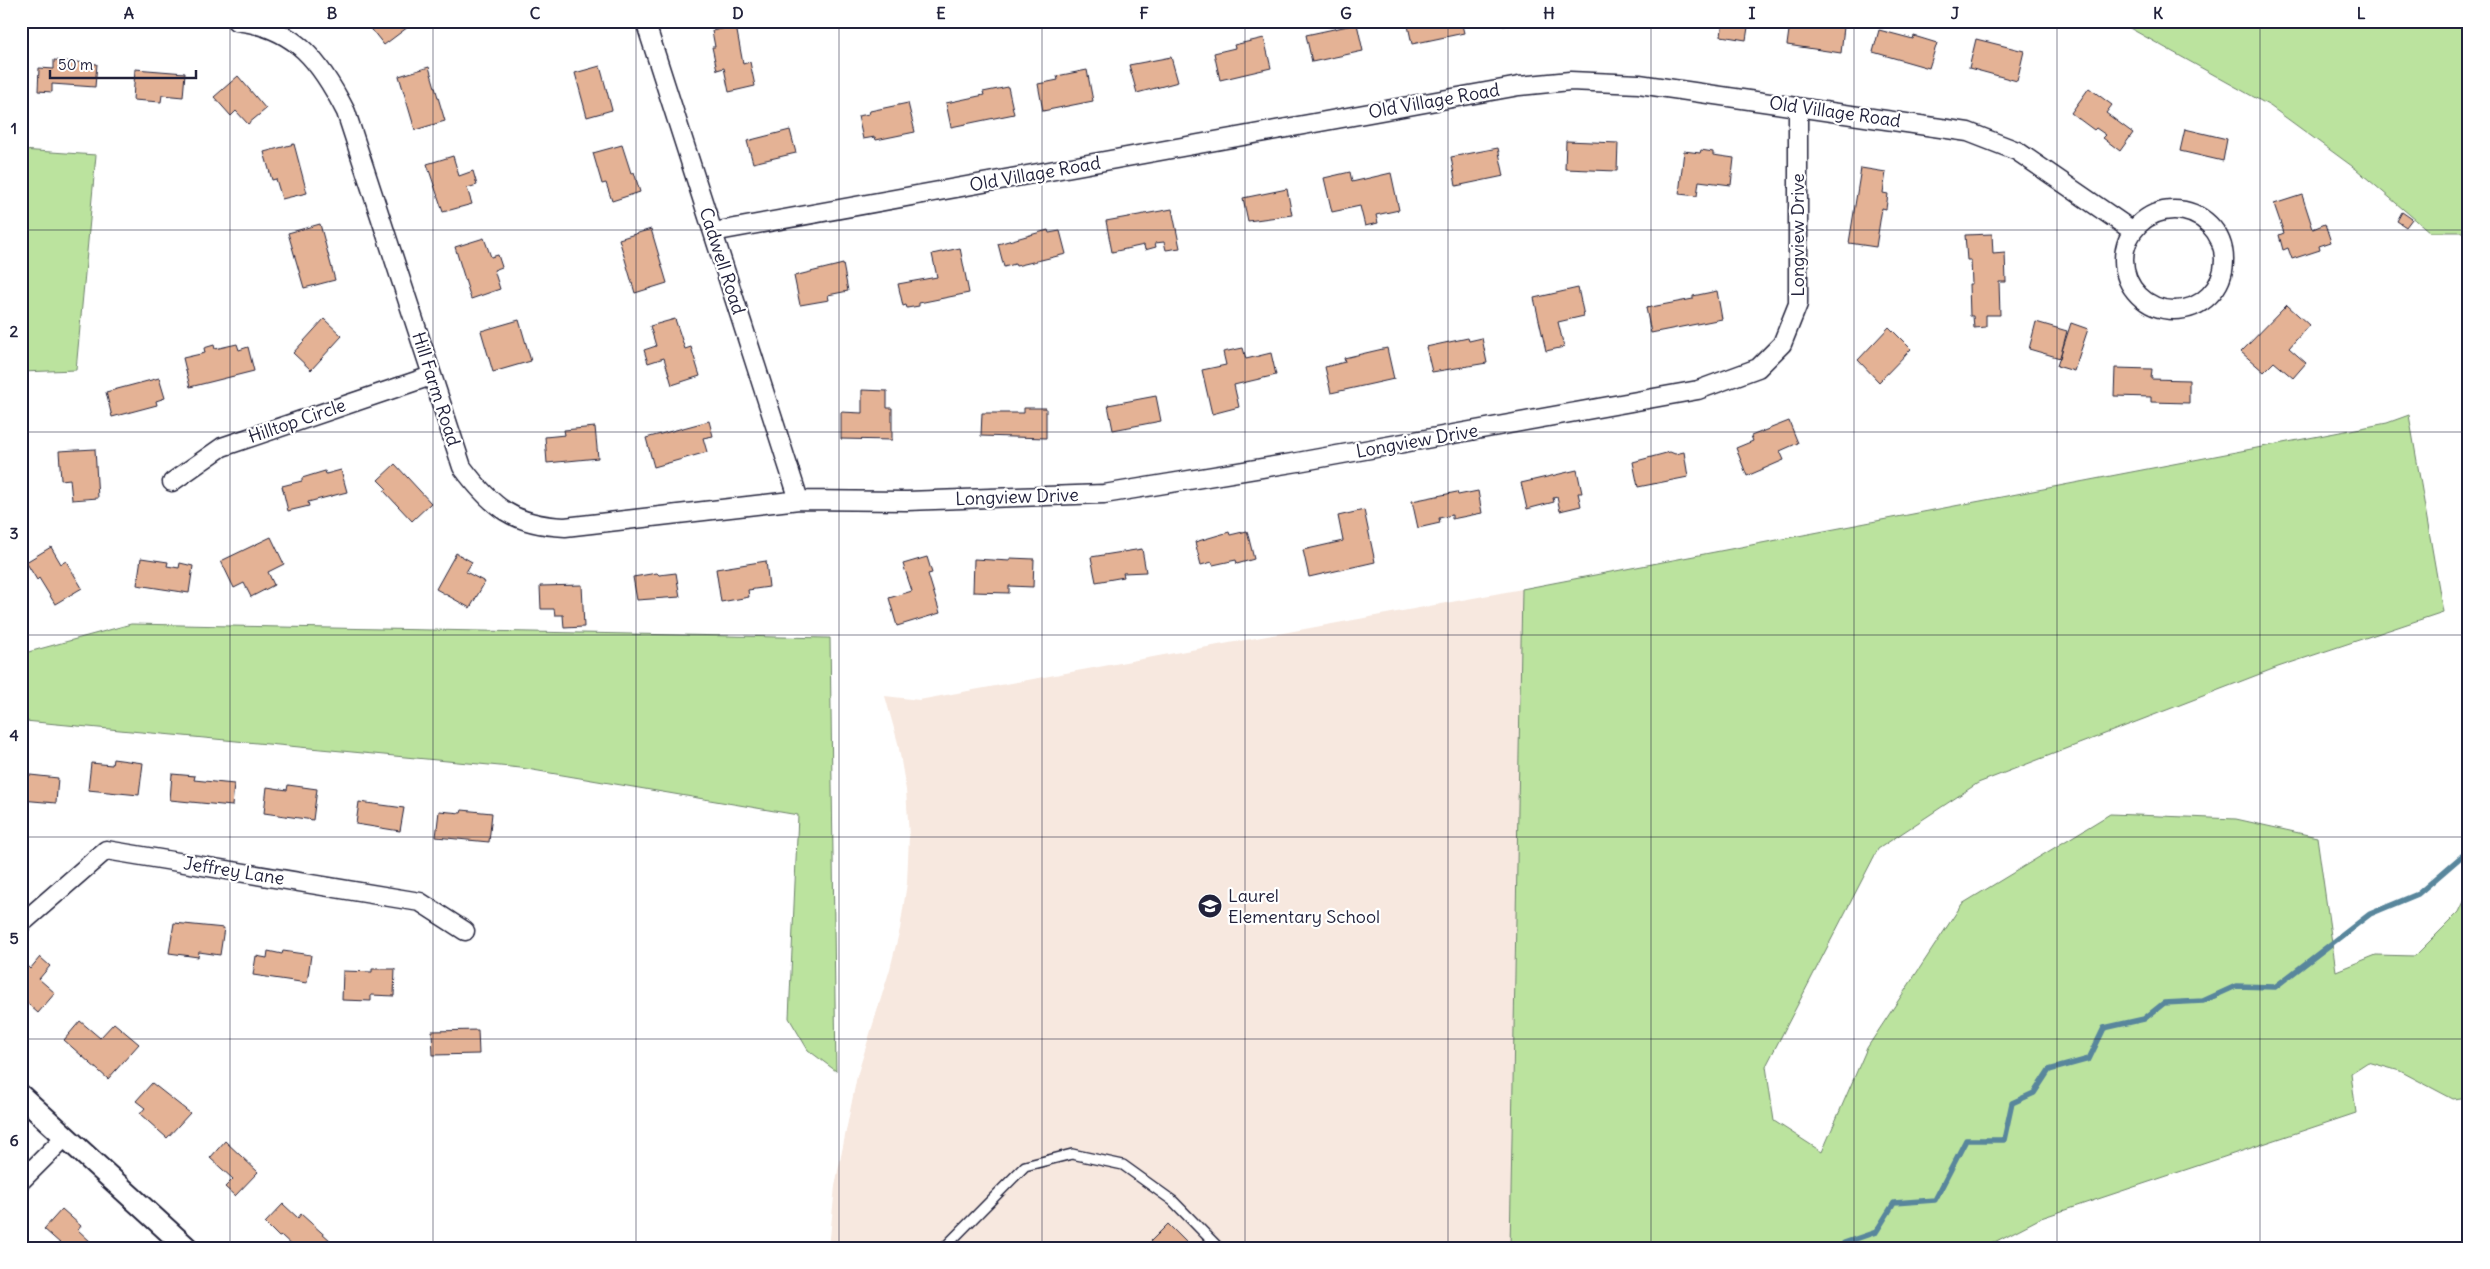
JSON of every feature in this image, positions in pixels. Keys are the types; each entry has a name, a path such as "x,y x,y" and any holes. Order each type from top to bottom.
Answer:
{"street":[{"name":"Hill Farm Road","path":"236,21 252,23 287,36 312,56 329,80 346,112 462,467 482,495 506,514 540,526 565,527 799,500"},
{"name":"Cadwell Road","path":"645,21 799,500"},
{"name":"Old Village Road","path":"713,232 1519,86 1570,81 1639,84 1968,132 2017,151 2133,231"},
{"name":"Longview Drive","path":"799,500 907,502 1104,494 1298,462 1698,390 1758,368 1782,344 1798,304 1798,107"},
{"path":"2179,210 2195,215 2210,225 2220,240 2224,256 2222,274 2215,288 2205,300 2191,308 2175,311 2145,302 2130,283 2123,261 2126,245 2133,231 2146,218 2161,211 2179,210"},
{"name":"Hilltop Circle","path":"172,482 222,447 431,376"},
{"name":"Jeffrey Lane","path":"21,924 106,850 420,902 465,930"},
{"path":"21,1096 187,1248"},
{"path":"21,1181 66,1136"}],"lane":[{"path":"944,1248 1024,1166 1072,1154 1123,1164 1173,1201 1219,1248"}],"shaded area":[{"name":"Laurel Elementary School","path":"1522,589 1510,1248 829,1248 835,1186 857,1076 890,969 900,929 907,883 909,836 906,790 898,743 885,696 919,700"}],"green space":[{"path":"2117,21 2469,21 2469,232 2430,232 2356,169 2270,106"},
{"path":"21,150 96,155 76,370 21,372"},
{"path":"2409,415 2443,612 2278,667 1978,783 1878,849 1766,1066 1774,1121 1822,1152 1867,1048 1962,904 2110,814 2236,819 2317,837 2336,971 2376,955 2415,956 2459,912 2469,891 2469,1097 2453,1099 2400,1071 2368,1062 2351,1073 2356,1113 2041,1218 1983,1248 1510,1248 1522,589 2387,423"},
{"path":"131,624 830,638 836,1071 808,1050 789,1018 798,815 521,768 25,721 21,723 21,654"}],"building":[{"path":"365,21 404,21 408,27 384,45"},
{"path":"555,21 579,21 557,28"},
{"path":"1407,21 1461,21 1464,33 1412,44"},
{"path":"1502,21 1531,21 1531,22 1503,26"},
{"path":"1615,21 1659,21 1641,22 1641,27 1614,26"},
{"path":"1723,21 1749,21 1746,40 1721,36"},
{"path":"1805,21 1838,21 1837,26 1844,27 1841,53 1787,45 1790,23 1804,25"},
{"path":"1357,24 1363,51 1312,62 1306,35"},
{"path":"736,26 743,64 750,62 755,86 729,92 724,68 717,70 712,47 715,47 712,31"},
{"path":"1879,30 1913,39 1914,36 1937,43 1929,68 1873,52"},
{"path":"1264,38 1271,68 1220,80 1214,53 1235,48 1234,45"},
{"path":"1976,39 2024,51 2017,81 1969,68"},
{"path":"1171,57 1178,82 1137,93 1129,65"},
{"path":"54,60 97,64 95,87 52,84 52,92 38,91 39,68 54,69"},
{"path":"600,66 612,110 587,117 575,73"},
{"path":"429,67 445,121 415,130 399,76"},
{"path":"135,69 185,73 183,97 162,95 161,102 133,100"},
{"path":"1087,70 1093,101 1043,111 1038,84 1058,80 1057,76"},
{"path":"238,76 266,109 248,124 236,111 231,116 214,97"},
{"path":"1008,87 1014,114 951,127 946,103 984,95 983,92"},
{"path":"2089,88 2112,105 2106,113 2133,133 2120,151 2103,138 2106,135 2096,128 2094,130 2071,113"},
{"path":"908,103 915,132 876,140 875,137 863,139 858,116 869,114 870,111"},
{"path":"2185,129 2227,139 2223,161 2180,151"},
{"path":"790,130 796,153 753,163 747,141"},
{"path":"1566,141 1618,143 1617,171 1565,169"},
{"path":"294,144 307,193 282,199 276,179 272,180 264,152"},
{"path":"622,145 631,173 634,172 640,192 612,201 606,183 602,184 593,153"},
{"path":"1498,148 1504,176 1456,186 1451,157"},
{"path":"1701,150 1713,152 1713,155 1734,158 1731,185 1699,181 1697,196 1679,194 1684,151 1700,153"},
{"path":"453,156 459,176 473,171 477,185 467,188 472,204 443,212 427,164"},
{"path":"1861,168 1886,172 1883,193 1888,194 1886,209 1882,208 1876,247 1849,243"},
{"path":"1350,172 1352,182 1391,173 1399,210 1376,215 1378,223 1365,226 1360,206 1332,212 1324,178"},
{"path":"1287,189 1292,215 1248,221 1243,198"},
{"path":"2302,195 2313,229 2325,224 2331,242 2319,246 2320,250 2292,259 2288,248 2283,250 2279,235 2284,233 2274,204"},
{"path":"1172,209 1180,248 1166,250 1164,242 1155,243 1156,247 1145,250 1144,245 1112,252 1106,221"},
{"path":"2402,212 2412,219 2406,227 2397,221"},
{"path":"320,224 335,280 304,288 288,233"},
{"path":"651,229 667,283 635,293 619,239"},
{"path":"1048,230 1049,233 1060,231 1066,254 1004,267 998,244"},
{"path":"1992,234 1993,254 2005,253 2006,282 1999,282 2000,315 1986,315 1986,327 1974,328 1973,316 1970,316 1969,284 1972,284 1971,260 1967,260 1965,235"},
{"path":"484,238 491,257 498,255 502,267 494,270 500,289 471,299 455,247"},
{"path":"960,248 969,293 919,303 919,306 907,308 906,305 903,306 898,284 937,277 932,254"},
{"path":"843,264 848,291 828,295 829,300 800,305 794,276"},
{"path":"1578,288 1584,316 1558,322 1564,347 1546,351 1534,298"},
{"path":"1717,291 1722,319 1651,333 1646,308 1693,299 1693,296"},
{"path":"2287,305 2309,325 2289,348 2306,363 2293,378 2274,362 2264,372 2241,352"},
{"path":"324,319 342,336 311,370 293,353"},
{"path":"675,319 685,349 691,347 700,376 672,385 664,358 648,363 644,350 656,346 650,326"},
{"path":"519,320 531,361 493,372 481,331"},
{"path":"2036,322 2067,331 2060,358 2029,349"},
{"path":"2071,323 2088,329 2074,371 2057,366"},
{"path":"1889,327 1911,349 1879,382 1858,360"},
{"path":"1468,338 1469,341 1482,338 1487,363 1432,372 1426,347"},
{"path":"237,344 239,350 248,347 254,371 190,387 183,358 205,353 204,348 214,345 215,349"},
{"path":"1243,348 1246,359 1271,353 1276,375 1234,385 1239,407 1212,414 1202,370 1226,365 1223,352"},
{"path":"1387,348 1394,379 1331,393 1325,367 1345,362 1344,358"},
{"path":"2115,368 2152,369 2151,379 2189,380 2189,403 2151,402 2151,397 2114,396"},
{"path":"159,378 165,398 156,401 157,405 112,417 106,392"},
{"path":"862,390 887,391 887,408 892,408 892,440 841,439 841,412 862,413"},
{"path":"1156,396 1161,421 1113,430 1108,405"},
{"path":"1024,408 1046,408 1046,438 981,436 982,413 1024,413"},
{"path":"709,421 713,436 703,438 707,452 654,467 646,438"},
{"path":"1789,421 1798,443 1780,451 1784,460 1747,476 1736,448 1753,441 1751,436"},
{"path":"595,427 598,458 547,463 545,437 565,435 564,430"},
{"path":"95,449 98,498 72,500 70,479 61,480 59,451"},
{"path":"1670,452 1675,454 1684,452 1688,477 1638,487 1633,462"},
{"path":"395,464 431,503 412,521 384,491 387,489 378,480"},
{"path":"341,470 347,492 308,502 309,506 288,511 282,486 302,481 302,478 325,471 326,474"},
{"path":"1577,470 1582,493 1578,493 1581,506 1560,511 1557,497 1553,498 1554,502 1527,509 1521,483"},
{"path":"1478,491 1482,513 1452,519 1452,515 1439,518 1440,523 1418,528 1412,501 1457,492 1458,495"},
{"path":"1364,510 1375,562 1309,577 1303,550 1343,541 1338,516"},
{"path":"1247,531 1254,559 1237,564 1236,560 1213,565 1212,562 1201,565 1195,542 1229,532 1230,535"},
{"path":"271,537 284,564 268,572 274,585 251,597 244,583 234,588 221,561"},
{"path":"51,547 61,564 66,561 82,588 55,604 39,578 37,580 26,562"},
{"path":"1142,549 1146,572 1123,573 1124,577 1096,582 1091,557"},
{"path":"456,553 472,562 466,572 485,582 470,608 436,589"},
{"path":"927,557 932,573 928,574 940,613 897,626 889,598 912,591 903,564"},
{"path":"141,558 168,562 167,566 179,568 180,563 193,566 189,593 137,585"},
{"path":"1010,558 1034,559 1033,587 1009,586 1009,593 973,592 974,559 1010,561"},
{"path":"766,561 769,587 748,590 749,597 721,602 716,569"},
{"path":"657,573 659,575 676,573 680,597 637,600 633,577"},
{"path":"582,585 584,627 564,628 563,615 555,615 554,609 541,609 540,586"},
{"path":"113,759 143,763 139,795 88,790 91,763 112,765"},
{"path":"21,774 58,778 56,803 21,800"},
{"path":"172,774 195,776 194,780 234,784 232,806 170,800"},
{"path":"288,785 317,789 313,820 264,813 267,787 287,790"},
{"path":"359,802 404,808 400,831 356,824"},
{"path":"462,810 492,813 489,842 436,837 439,811 461,813"},
{"path":"174,923 224,928 220,955 199,952 198,957 169,953"},
{"path":"268,951 282,954 283,951 311,955 307,983 253,975 256,956 267,958"},
{"path":"40,957 50,966 39,979 55,993 38,1013 21,998 21,967 24,963 30,969"},
{"path":"372,969 395,969 394,996 371,995 371,1001 342,1000 343,971 372,972"},
{"path":"80,1021 100,1038 114,1023 139,1044 108,1079 64,1040"},
{"path":"478,1030 479,1054 433,1055 432,1031"},
{"path":"152,1083 190,1113 167,1138 140,1114 145,1108 136,1101"},
{"path":"225,1141 258,1172 235,1196 225,1187 233,1179 210,1158"},
{"path":"283,1204 298,1218 301,1214 331,1241 325,1248 295,1248 282,1236 279,1237 265,1223"},
{"path":"62,1209 81,1226 78,1230 92,1243 88,1248 58,1248 61,1244 44,1229"},
{"path":"1168,1224 1192,1248 1144,1248"}],"waterway":[{"path":"1841,1248 1844,1243 1876,1232 1894,1203 1935,1200 1966,1140 2004,1140 2012,1103 2034,1093 2049,1070 2089,1059 2104,1028 2144,1019 2164,1003 2203,1001 2236,986 2275,987 2370,914 2418,894 2469,850"}],"place":[{"name":"Laurel Elementary School","path":"1210,906"}]}
